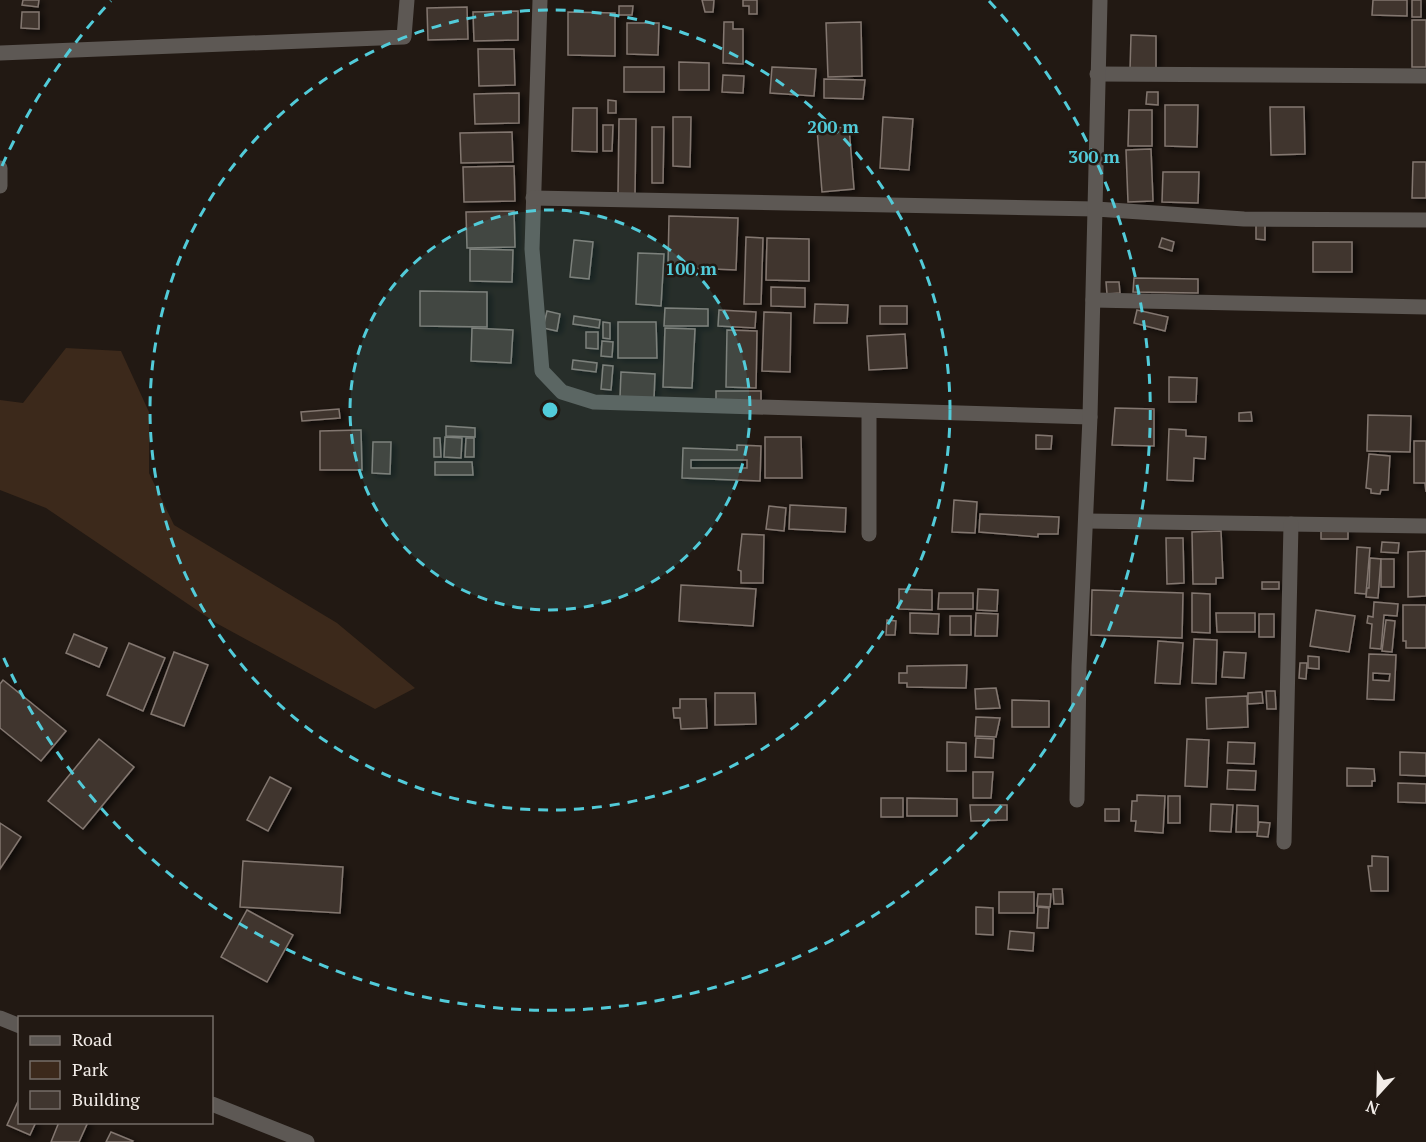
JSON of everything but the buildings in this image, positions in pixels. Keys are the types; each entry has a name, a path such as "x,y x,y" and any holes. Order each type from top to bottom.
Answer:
{"street":[{"path":"0,53 404,37 407,0"},
{"path":"540,0 532,249 542,371 562,392 594,402 1090,417"},
{"path":"1077,800 1079,667 1087,521 1096,209 1100,0"},
{"path":"1097,74 1426,76"},
{"path":"0,168 0,186"},
{"path":"533,198 1096,209 1244,219 1426,220"},
{"path":"1093,300 1426,308"},
{"path":"869,412 869,534"},
{"path":"1087,521 1426,526"},
{"path":"1284,842 1291,524"},
{"path":"0,1018 18,1025"},
{"path":"213,1104 307,1142"}],"green space":[{"path":"66,348 121,351 149,412 149,473 174,525 337,623 415,688 375,709 216,623 46,508 0,490 0,400 23,403"}]}
